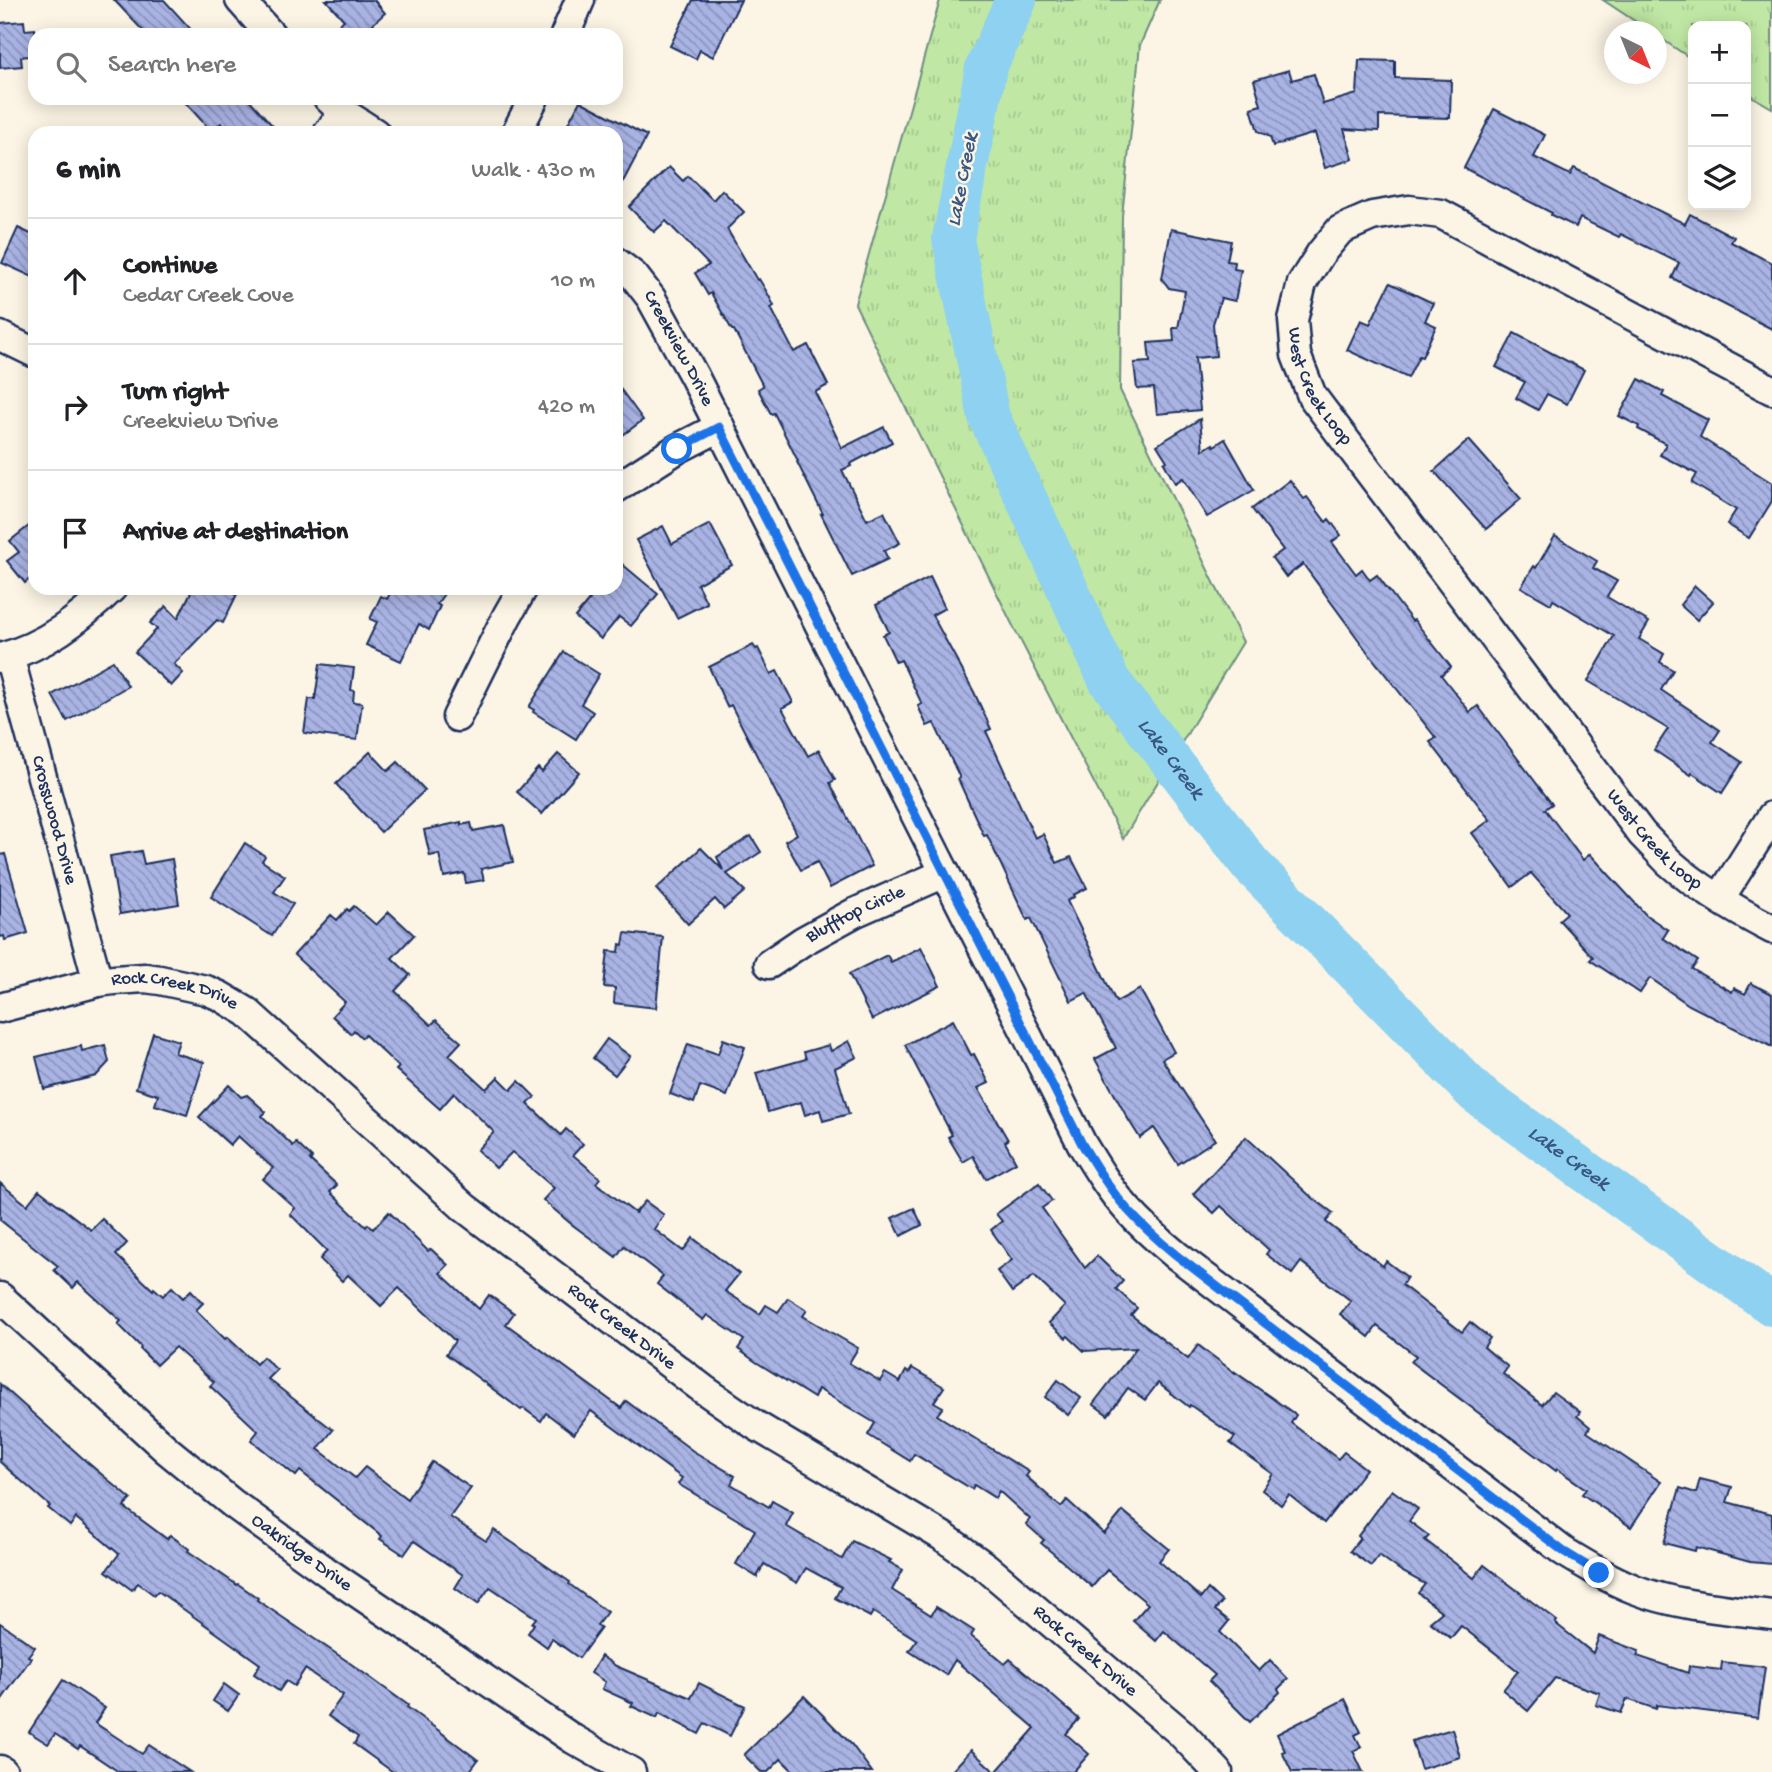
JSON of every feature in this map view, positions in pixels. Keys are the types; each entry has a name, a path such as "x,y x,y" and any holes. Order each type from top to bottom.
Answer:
{"street":[{"path":"240,0 265,28"},
{"path":"568,28 580,0"},
{"path":"520,126 530,105"},
{"path":"333,115 359,126"},
{"name":"West Creek Loop","path":"1772,390 1441,214 1409,210 1372,216 1340,230 1302,283 1293,320 1296,355 1312,396 1642,834 1671,863 1702,888 1772,929"},
{"name":"Creekview Drive","path":"623,267 634,276 651,298 694,376 1082,1144 1125,1207 1176,1255 1575,1559 1636,1590 1676,1601 1772,1615"},
{"path":"0,336 28,350"},
{"path":"623,484 677,449 719,427"},
{"path":"4,657 65,629 105,595"},
{"path":"457,717 519,595"},
{"name":"Crosswood Drive","path":"4,657 98,982"},
{"name":"West Creek Loop","path":"1720,898 1772,816"},
{"name":"Blufftop Circle","path":"769,964 803,941 854,913 945,873"},
{"name":"Rock Creek Drive","path":"0,1008 98,982 145,978 206,990 247,1012 466,1208 703,1390 755,1425 942,1536 987,1568 1180,1732 1217,1772"},
{"name":"Oakridge Drive","path":"0,1297 167,1450 232,1503 327,1572 573,1739 631,1772"}],"green space":[{"path":"940,0 1160,0 1140,45 1122,216 1120,390 1243,642 1123,839 1011,622 855,304"},
{"path":"1603,0 1772,0 1772,108 1751,96 1751,21 1688,21 1688,57 1667,43 1667,21 1635,21"}],"building":[{"path":"114,0 164,0 190,28 140,28"},
{"path":"326,0 374,0 385,13 369,28 335,28 344,20"},
{"path":"693,0 741,0 713,57 700,50 696,59 670,46"},
{"path":"24,21 25,30 28,30 28,56 21,57 22,66 0,68 0,23"},
{"path":"1359,60 1395,61 1395,78 1451,80 1450,118 1379,116 1379,131 1344,129 1353,159 1325,168 1315,133 1273,146 1270,137 1258,131 1251,108 1261,105 1254,80 1289,70 1292,80 1314,74 1323,104 1357,94"},
{"path":"187,105 254,105 273,126 224,126 221,123 217,126 206,126"},
{"path":"578,105 588,105 647,136 623,182 623,126 567,126"},
{"path":"1494,109 1545,135 1534,157 1570,175 1574,168 1685,224 1690,214 1734,237 1731,242 1772,263 1772,329 1672,278 1679,263 1621,234 1619,237 1580,218 1576,227 1464,168"},
{"path":"669,167 683,181 688,176 713,200 722,190 744,212 727,229 768,294 774,306 771,308 794,352 808,345 828,385 815,392 842,448 884,427 892,442 842,470 867,520 884,512 900,543 884,551 888,559 852,576 774,413 771,414 758,389 763,386 734,330 695,273 709,265 666,221 654,232 629,207"},
{"path":"18,228 28,233 28,275 2,263"},
{"path":"1171,229 1231,241 1227,261 1235,262 1234,269 1241,270 1235,301 1221,298 1213,324 1216,356 1195,358 1200,410 1157,414 1154,388 1137,389 1134,363 1150,362 1148,343 1174,341 1173,328 1178,328 1185,291 1169,288 1162,279"},
{"path":"1390,283 1433,303 1425,321 1436,326 1422,357 1419,356 1408,378 1347,350 1361,320 1370,324"},
{"path":"1514,333 1584,370 1567,404 1547,394 1538,410 1516,398 1525,382 1496,367"},
{"path":"1639,379 1664,392 1662,396 1708,420 1700,437 1772,483 1772,501 1749,538 1727,524 1736,510 1692,483 1697,474 1660,455 1666,444 1619,416"},
{"path":"623,393 643,420 623,435"},
{"path":"1200,419 1203,450 1225,439 1254,490 1207,517 1183,478 1175,483 1164,463 1167,461 1157,445"},
{"path":"1469,440 1521,499 1486,529 1434,471"},
{"path":"1290,480 1304,499 1307,497 1326,522 1329,519 1341,535 1332,542 1356,574 1362,569 1370,580 1377,575 1451,667 1441,675 1470,712 1478,706 1552,804 1545,809 1583,860 1590,854 1646,915 1668,930 1663,938 1698,961 1692,969 1732,992 1734,988 1745,994 1751,983 1772,994 1772,1047 1689,1005 1650,978 1640,993 1590,960 1593,957 1559,920 1567,913 1531,873 1512,887 1472,833 1490,820 1430,742 1436,738 1369,654 1303,564 1286,577 1272,558 1283,550 1252,509"},
{"path":"710,524 732,565 697,584 707,603 677,618 636,540 663,526 672,544"},
{"path":"28,527 28,580 25,583 7,561 19,552 10,541"},
{"path":"1555,536 1597,561 1593,568 1617,581 1607,597 1649,622 1639,639 1664,654 1660,662 1673,670 1661,690 1720,730 1712,742 1742,762 1722,793 1654,750 1668,729 1588,681 1614,636 1553,600 1551,604 1521,587"},
{"path":"623,565 658,594 631,626 619,617 601,639 575,617 590,599 585,595 623,595"},
{"path":"930,577 945,608 932,615 974,692 991,729 986,731 1035,838 1043,834 1057,863 1071,857 1087,888 1067,901 1116,1002 1140,989 1174,1052 1162,1059 1215,1140 1178,1164 1154,1128 1140,1138 1128,1119 1095,1059 1116,1048 1086,993 1071,1001 1031,918 1027,920 987,835 984,836 934,723 927,726 918,706 922,704 901,660 896,662 883,635 889,632 876,605"},
{"path":"1695,586 1713,602 1697,620 1680,605"},
{"path":"190,595 237,595 223,623 217,620 174,664 183,673 171,686 135,652 157,629 150,623 166,606 178,618"},
{"path":"389,595 443,595 437,604 440,606 429,630 419,624 401,661 366,645 377,622 370,619 381,596 387,599"},
{"path":"753,645 758,648 771,674 777,671 793,702 782,708 808,756 819,750 835,780 830,783 872,866 830,888 817,862 801,870 785,841 797,834 731,705 727,707 709,667"},
{"path":"564,652 599,674 581,704 593,712 576,739 529,707"},
{"path":"113,661 128,686 67,721 52,695"},
{"path":"320,664 354,668 351,690 354,691 353,702 362,703 357,740 304,733 309,699 315,699"},
{"path":"370,752 388,771 398,762 425,790 381,832 336,784"},
{"path":"558,754 579,772 542,814 517,792 538,768 542,772"},
{"path":"461,822 461,825 471,823 473,831 504,825 513,862 481,869 484,880 466,883 464,873 444,877 439,854 430,856 424,830"},
{"path":"751,836 761,852 727,874 745,891 724,909 715,899 688,924 656,889 701,848 723,870 717,857"},
{"path":"245,843 265,856 262,861 285,876 274,892 293,904 272,936 211,897"},
{"path":"141,851 144,864 172,859 179,904 120,914 110,856"},
{"path":"5,854 28,933 5,940 4,936 0,937 0,855"},
{"path":"354,906 376,925 389,912 414,935 392,958 410,975 395,991 431,1025 436,1020 461,1042 449,1055 486,1089 498,1077 511,1090 519,1081 535,1097 528,1104 561,1135 566,1129 583,1144 573,1155 600,1178 596,1183 635,1213 645,1201 664,1215 654,1229 683,1251 693,1238 739,1274 725,1291 760,1314 766,1305 778,1312 788,1298 807,1310 803,1316 858,1348 849,1363 880,1381 885,1373 900,1382 906,1371 909,1373 912,1368 944,1387 934,1402 943,1407 937,1415 1029,1472 1026,1476 1061,1507 1067,1500 1104,1534 1123,1511 1169,1549 1159,1561 1201,1598 1208,1589 1222,1602 1215,1610 1229,1621 1220,1632 1259,1671 1270,1660 1288,1679 1278,1689 1280,1692 1250,1722 1209,1681 1215,1675 1164,1631 1156,1641 1133,1621 1148,1604 1107,1570 1092,1587 1041,1543 1044,1540 1026,1524 1030,1519 999,1491 995,1498 974,1485 972,1489 914,1454 910,1461 868,1435 875,1423 818,1389 814,1398 756,1362 738,1349 744,1340 707,1315 703,1320 657,1284 663,1276 624,1246 616,1257 570,1223 543,1200 554,1188 512,1152 496,1168 477,1150 494,1132 454,1093 440,1109 396,1070 399,1067 365,1035 362,1038 354,1030 351,1034 332,1016 345,1002 294,955 331,915 337,920 347,909 349,911"},
{"path":"625,933 663,937 656,1008 614,1003 615,988 604,987 608,951 619,952"},
{"path":"921,947 940,986 872,1020 849,974 887,955 891,962"},
{"path":"953,1020 989,1083 978,1088 1008,1140 1005,1142 1016,1162 986,1179 973,1156 963,1162 948,1137 952,1135 905,1045"},
{"path":"153,1033 179,1041 175,1053 204,1062 187,1115 155,1105 158,1095 136,1088"},
{"path":"607,1039 630,1056 615,1075 593,1058"},
{"path":"723,1039 745,1047 727,1096 700,1086 694,1103 670,1094 688,1044 718,1054"},
{"path":"849,1041 857,1057 835,1068 849,1114 823,1121 820,1110 805,1115 801,1102 768,1112 756,1073 806,1059 804,1052 829,1045 831,1051"},
{"path":"105,1045 109,1062 96,1076 44,1089 36,1057 81,1046 82,1051"},
{"path":"229,1085 241,1097 247,1095 266,1112 262,1116 293,1146 296,1143 312,1158 310,1160 337,1185 330,1192 366,1227 368,1224 373,1229 389,1212 428,1251 431,1249 448,1265 440,1273 479,1309 489,1295 514,1313 506,1324 621,1408 626,1401 693,1451 735,1476 731,1484 769,1507 772,1501 793,1513 786,1526 842,1559 852,1541 891,1560 889,1562 903,1570 892,1590 931,1615 936,1607 974,1631 971,1636 1005,1664 1010,1659 1079,1719 1066,1734 1089,1754 1073,1772 996,1772 1035,1728 955,1660 946,1675 909,1651 917,1640 873,1612 870,1617 835,1598 841,1587 806,1568 797,1583 764,1564 757,1577 736,1564 755,1530 678,1484 682,1478 591,1411 574,1434 546,1413 541,1421 523,1408 521,1410 446,1354 455,1341 399,1288 381,1306 348,1275 342,1281 320,1259 327,1251 290,1214 295,1208 263,1179 273,1168 238,1136 230,1145 199,1117"},
{"path":"1246,1137 1309,1195 1333,1213 1326,1222 1383,1266 1386,1261 1407,1277 1402,1285 1462,1332 1470,1322 1490,1338 1484,1347 1508,1367 1503,1374 1542,1405 1553,1392 1580,1412 1577,1416 1590,1427 1587,1432 1661,1482 1631,1527 1582,1494 1586,1489 1557,1469 1556,1471 1411,1362 1416,1356 1377,1326 1369,1337 1340,1314 1351,1301 1301,1262 1292,1274 1266,1254 1269,1250 1221,1206 1214,1213 1193,1194"},
{"path":"0,1183 27,1205 39,1190 91,1230 102,1219 127,1243 116,1255 163,1296 172,1287 183,1298 191,1290 203,1303 196,1310 225,1339 227,1337 256,1364 263,1357 277,1370 268,1379 333,1430 318,1449 355,1478 365,1467 407,1499 432,1462 471,1488 450,1517 486,1541 494,1530 570,1582 569,1584 607,1612 597,1625 601,1628 579,1658 552,1639 547,1647 528,1633 536,1618 490,1587 478,1604 455,1588 463,1575 414,1541 404,1555 380,1539 382,1536 300,1471 296,1476 251,1440 258,1431 210,1386 214,1382 175,1347 156,1365 118,1324 121,1321 78,1282 73,1288 54,1270 58,1266 0,1220"},
{"path":"1039,1183 1052,1201 1042,1208 1085,1268 1097,1256 1123,1281 1116,1289 1137,1308 1131,1315 1188,1359 1198,1345 1296,1415 1291,1423 1338,1459 1344,1452 1366,1469 1324,1523 1289,1495 1281,1505 1262,1490 1273,1474 1230,1443 1235,1437 1158,1383 1145,1400 1128,1388 1108,1415 1093,1404 1136,1348 1084,1351 1049,1323 1065,1306 1034,1276 1012,1292 997,1271 1012,1260 991,1230 1002,1221 996,1214"},
{"path":"914,1208 922,1225 901,1236 892,1218"},
{"path":"1058,1380 1081,1398 1068,1415 1045,1397"},
{"path":"0,1384 131,1499 124,1507 167,1539 170,1535 189,1549 188,1551 408,1705 407,1707 478,1760 469,1772 393,1772 354,1744 358,1737 328,1716 343,1695 305,1669 294,1686 286,1681 279,1691 254,1674 260,1664 158,1591 154,1595 138,1583 132,1590 106,1571 119,1554 76,1518 70,1526 0,1462"},
{"path":"1700,1479 1732,1487 1727,1502 1772,1514 1772,1564 1750,1562 1696,1547 1695,1551 1664,1543 1680,1488 1696,1493"},
{"path":"1392,1490 1418,1509 1409,1521 1429,1536 1425,1540 1474,1578 1484,1565 1557,1621 1555,1623 1593,1653 1599,1636 1639,1651 1637,1656 1688,1673 1689,1666 1721,1670 1722,1662 1765,1667 1758,1718 1657,1705 1656,1709 1627,1699 1621,1713 1596,1705 1600,1693 1555,1678 1528,1711 1503,1690 1518,1671 1461,1626 1451,1638 1430,1622 1442,1612 1418,1593 1425,1584 1379,1555 1371,1566 1350,1551"},
{"path":"0,1623 35,1647 28,1656 31,1658 0,1702"},
{"path":"601,1656 616,1666 691,1698 699,1683 745,1706 730,1736 705,1723 699,1734 659,1713 657,1718 631,1706 633,1703 602,1689 605,1682 591,1673"},
{"path":"63,1680 105,1708 95,1723 142,1754 149,1745 190,1772 119,1772 80,1746 78,1749 55,1734 48,1744 29,1732"},
{"path":"224,1684 239,1695 228,1711 213,1701"},
{"path":"804,1696 852,1745 872,1772 794,1772 781,1759 768,1772 761,1772 744,1755"},
{"path":"1345,1699 1361,1732 1355,1735 1361,1747 1353,1751 1363,1772 1292,1772 1277,1734"},
{"path":"1452,1729 1460,1757 1421,1769 1412,1741"},
{"path":"971,1750 995,1772 951,1772"}],"waterway":[{"name":"Lake Creek","path":"1016,0 986,68 953,239 989,417 1109,680 1251,865 1476,1093 1772,1305"}],"route":[{"path":"677,449 719,427 1082,1144 1125,1207 1176,1255 1563,1551 1599,1573"}]}
